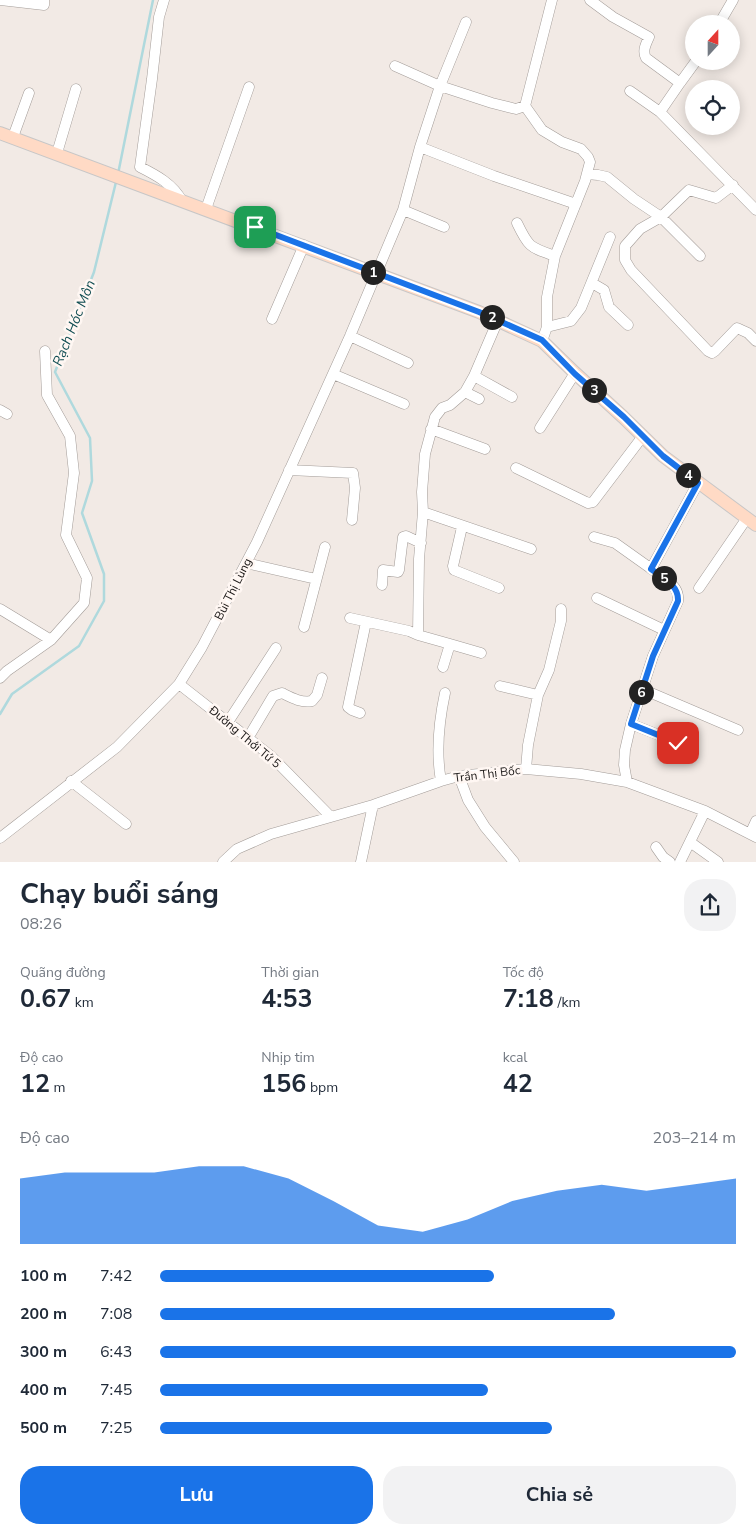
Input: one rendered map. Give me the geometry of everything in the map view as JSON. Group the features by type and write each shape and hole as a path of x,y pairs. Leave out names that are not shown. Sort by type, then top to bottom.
{"main road":[{"path":"0,133 304,245 498,320 542,340 575,374 663,456 751,521"}],"street":[{"path":"0,0 44,5 44,0"},
{"path":"164,0 159,17 140,167 157,176 177,192 182,200"},
{"path":"542,340 547,327 547,297 555,256 576,204 590,162 581,149 562,142 542,130 525,106 552,0"},
{"path":"590,0 613,17 649,37 644,50 646,58 680,83"},
{"path":"724,15 732,0"},
{"name":"Bùi Thị Lùng","path":"0,838 117,746 179,684 206,639 246,563 350,336 403,210 420,147 440,86 466,22"},
{"path":"395,66 440,86 516,109 525,106"},
{"path":"660,112 689,70"},
{"path":"206,209 249,87"},
{"path":"57,153 76,89"},
{"path":"630,91 660,112 756,210"},
{"path":"13,137 29,94"},
{"path":"420,147 494,176 576,204"},
{"path":"587,174 598,174 607,177 660,217 700,256"},
{"path":"733,185 716,198 689,190 660,217 640,230 625,246 625,260 631,270 698,342 712,353 737,328 755,339"},
{"path":"403,210 444,227"},
{"path":"517,223 527,243 534,248 555,256"},
{"path":"547,327 571,321 581,308 610,237"},
{"path":"272,319 304,245"},
{"path":"592,283 604,290 609,307 628,325"},
{"path":"418,635 417,607 423,512 424,454 435,417 442,408 450,405 465,392 474,376 498,320"},
{"path":"350,336 408,363"},
{"path":"0,678 6,671 51,640 84,603 87,578 66,535 74,473 70,436 47,395 45,351"},
{"path":"333,374 404,404"},
{"path":"540,428 575,374"},
{"path":"474,376 512,397"},
{"path":"465,392 479,399"},
{"path":"431,429 485,449"},
{"path":"516,468 588,503 593,502 643,436"},
{"path":"289,470 353,473 355,488 352,520"},
{"path":"651,569 698,483"},
{"path":"423,512 531,549"},
{"path":"699,588 751,521"},
{"path":"462,526 453,566 454,570 500,588"},
{"path":"382,585 383,570 398,572 399,570 403,537 406,536 421,543"},
{"path":"594,537 616,544 674,586 678,594 678,601 664,630 631,724 625,750 624,765 627,782"},
{"path":"304,627 325,547"},
{"path":"246,563 316,579"},
{"path":"597,598 664,630"},
{"path":"0,609 51,640"},
{"path":"526,769 528,745 538,695 549,670 561,621 561,609"},
{"path":"350,618 409,631 481,652"},
{"path":"360,713 348,707 366,622"},
{"path":"443,667 450,644"},
{"path":"228,722 276,648"},
{"path":"248,738 273,696 282,693 297,700 312,701 317,695 322,678"},
{"name":"Đường Thới Tứ 5","path":"179,684 271,756 330,816"},
{"path":"500,686 538,695"},
{"path":"642,689 738,730"},
{"path":"441,781 439,734 444,693"},
{"path":"631,724 678,743"},
{"name":"Trần Thị Bốc","path":"223,862 237,849 262,838 330,816 373,805 441,781 459,776 526,769 581,774 627,782 705,812 753,836"},
{"path":"459,776 468,800 485,828 514,862"},
{"path":"71,781 126,824"},
{"path":"361,862 373,805"},
{"path":"680,862 705,812"},
{"path":"753,836 756,821"},
{"path":"690,842 718,862"},
{"path":"656,847 663,857 670,862"}],"waterway":[{"name":"Rạch Hóc Môn","path":"118,174 153,0"},
{"name":"Rạch Hóc Môn","path":"0,714 12,694 79,646 104,601 104,574 82,513 92,481 90,438 55,372 94,272 116,182"}],"route":[{"path":"255,227 479,312 542,340 575,374 624,417 663,456 698,483 651,569 674,586 678,594 678,601 653,656 631,724 678,743"}]}
